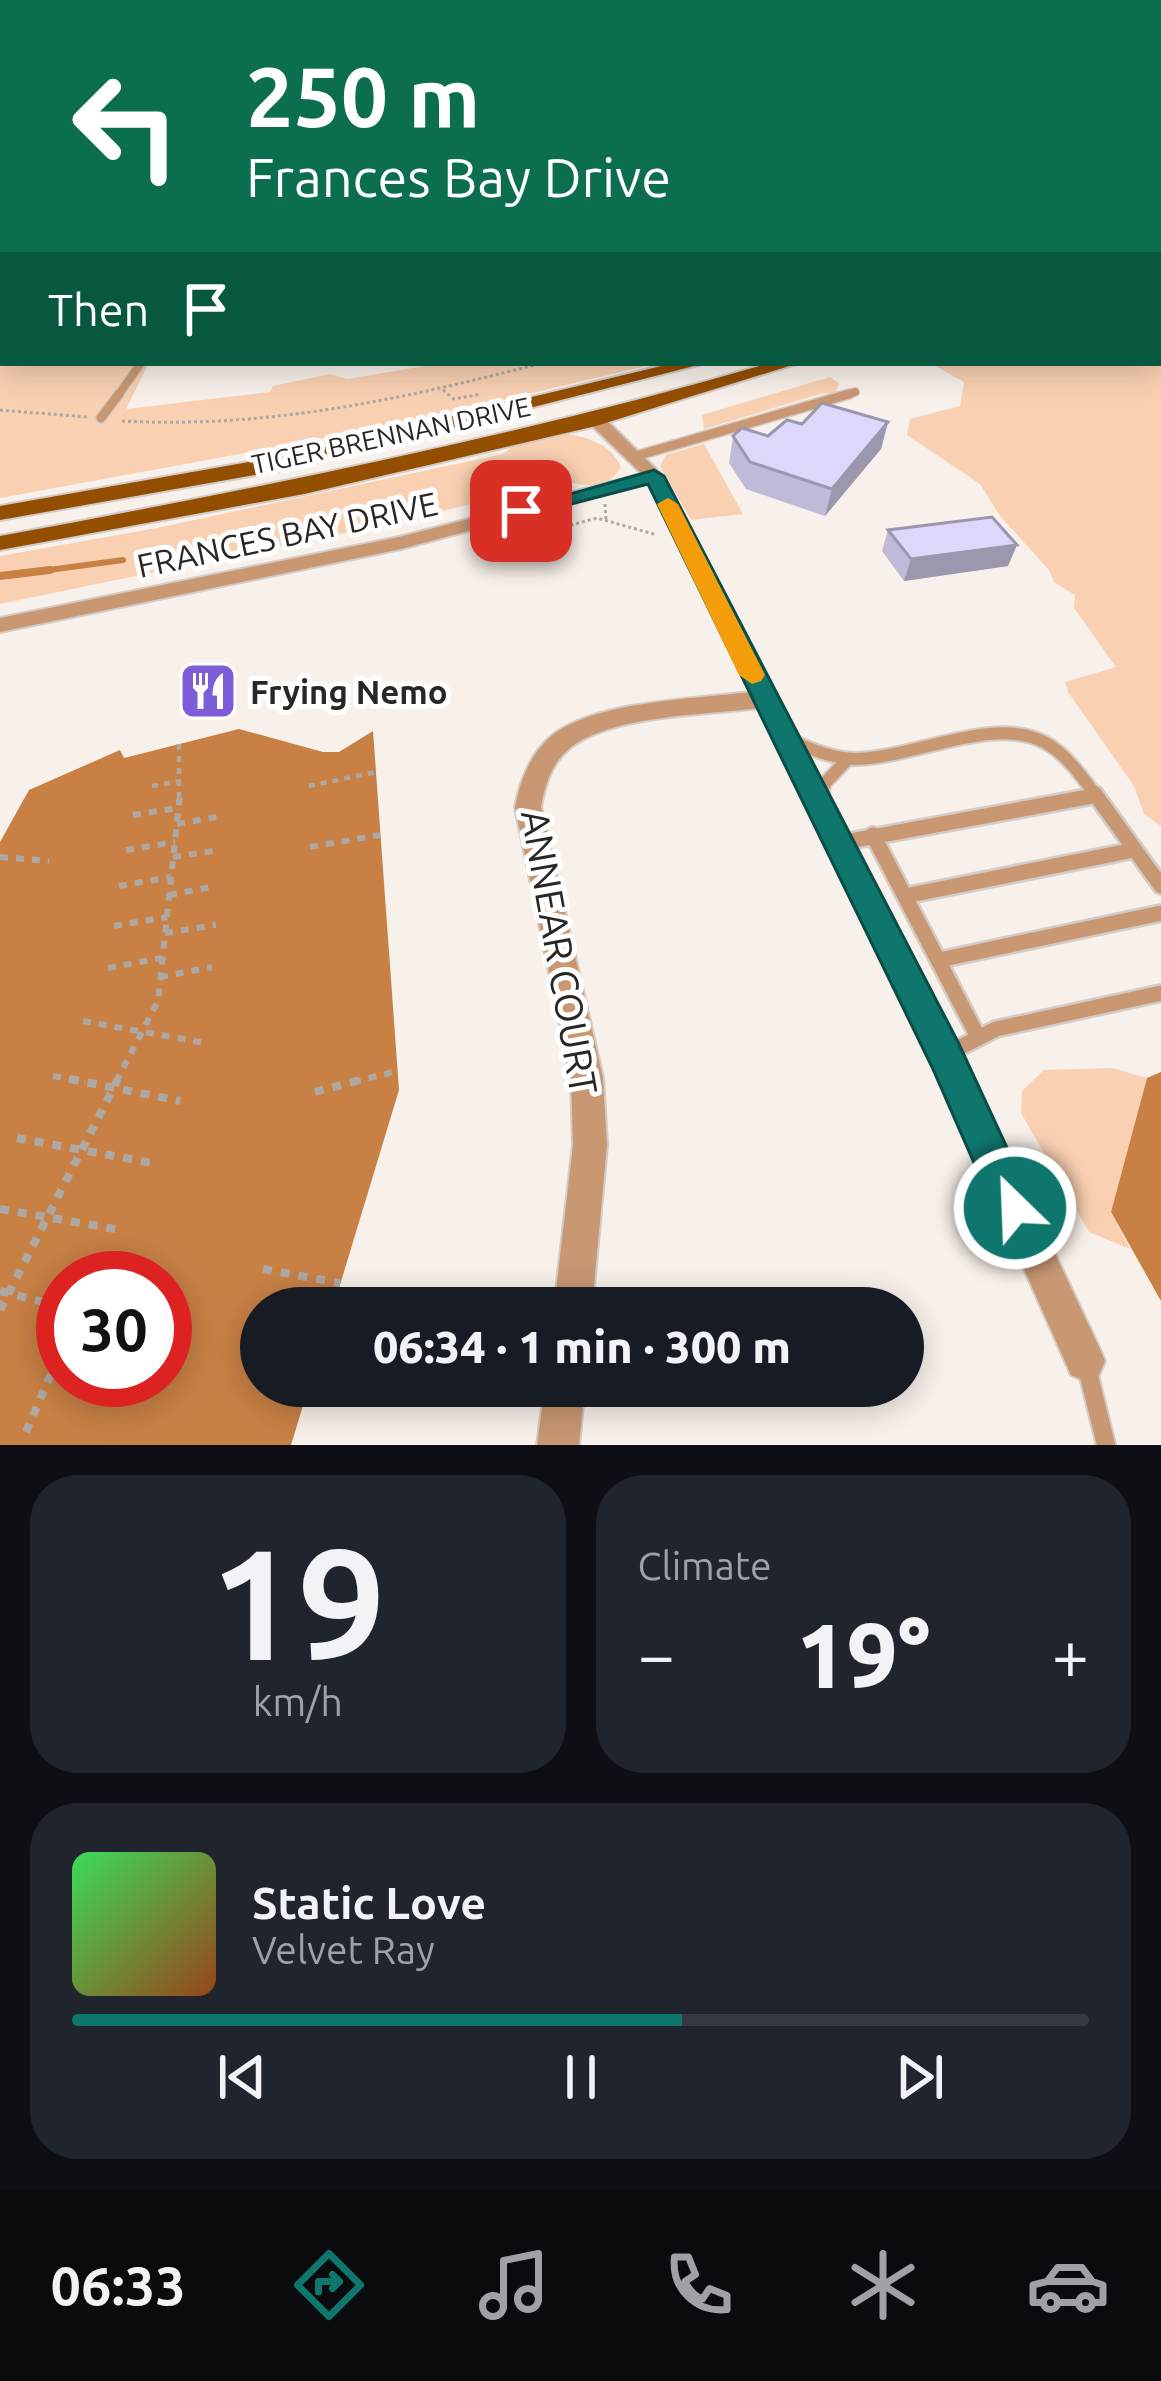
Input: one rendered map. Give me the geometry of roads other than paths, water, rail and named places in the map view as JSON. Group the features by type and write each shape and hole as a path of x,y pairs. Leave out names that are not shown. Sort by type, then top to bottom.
{"main road":[{"name":"TIGER BRENNAN DRIVE","path":"0,513 295,461 686,366"},
{"name":"TIGER BRENNAN DRIVE","path":"0,543 304,487 596,420 780,366"},
{"path":"568,397 596,420"}],"street":[{"path":"596,420 654,476 945,1054 1085,1361"},
{"name":"FRANCES BAY DRIVE","path":"0,626 401,543 654,476"},
{"name":"ANNEAR COURT","path":"575,1287 590,1145 587,1078 528,807 534,776 551,752 579,730 768,708"},
{"path":"558,1445 563,1407"}],"lane":[{"path":"101,418 139,366"},
{"path":"636,456 855,392"},
{"path":"768,708 802,748 846,761 1026,735 1063,756 1161,886"},
{"path":"820,811 825,783 846,761"},
{"path":"838,843 1093,796"},
{"path":"873,835 978,1036"},
{"path":"905,896 1134,850"},
{"path":"939,960 1161,913"},
{"path":"945,1054 978,1036 1161,993"},
{"path":"1085,1361 1106,1445"}],"waterway":[{"path":"43,571 123,560"},
{"path":"43,571 50,570"},
{"path":"0,576 43,571"},
{"path":"27,573 43,571"}],"place":[{"name":"Frying Nemo","path":"208,691"}]}
